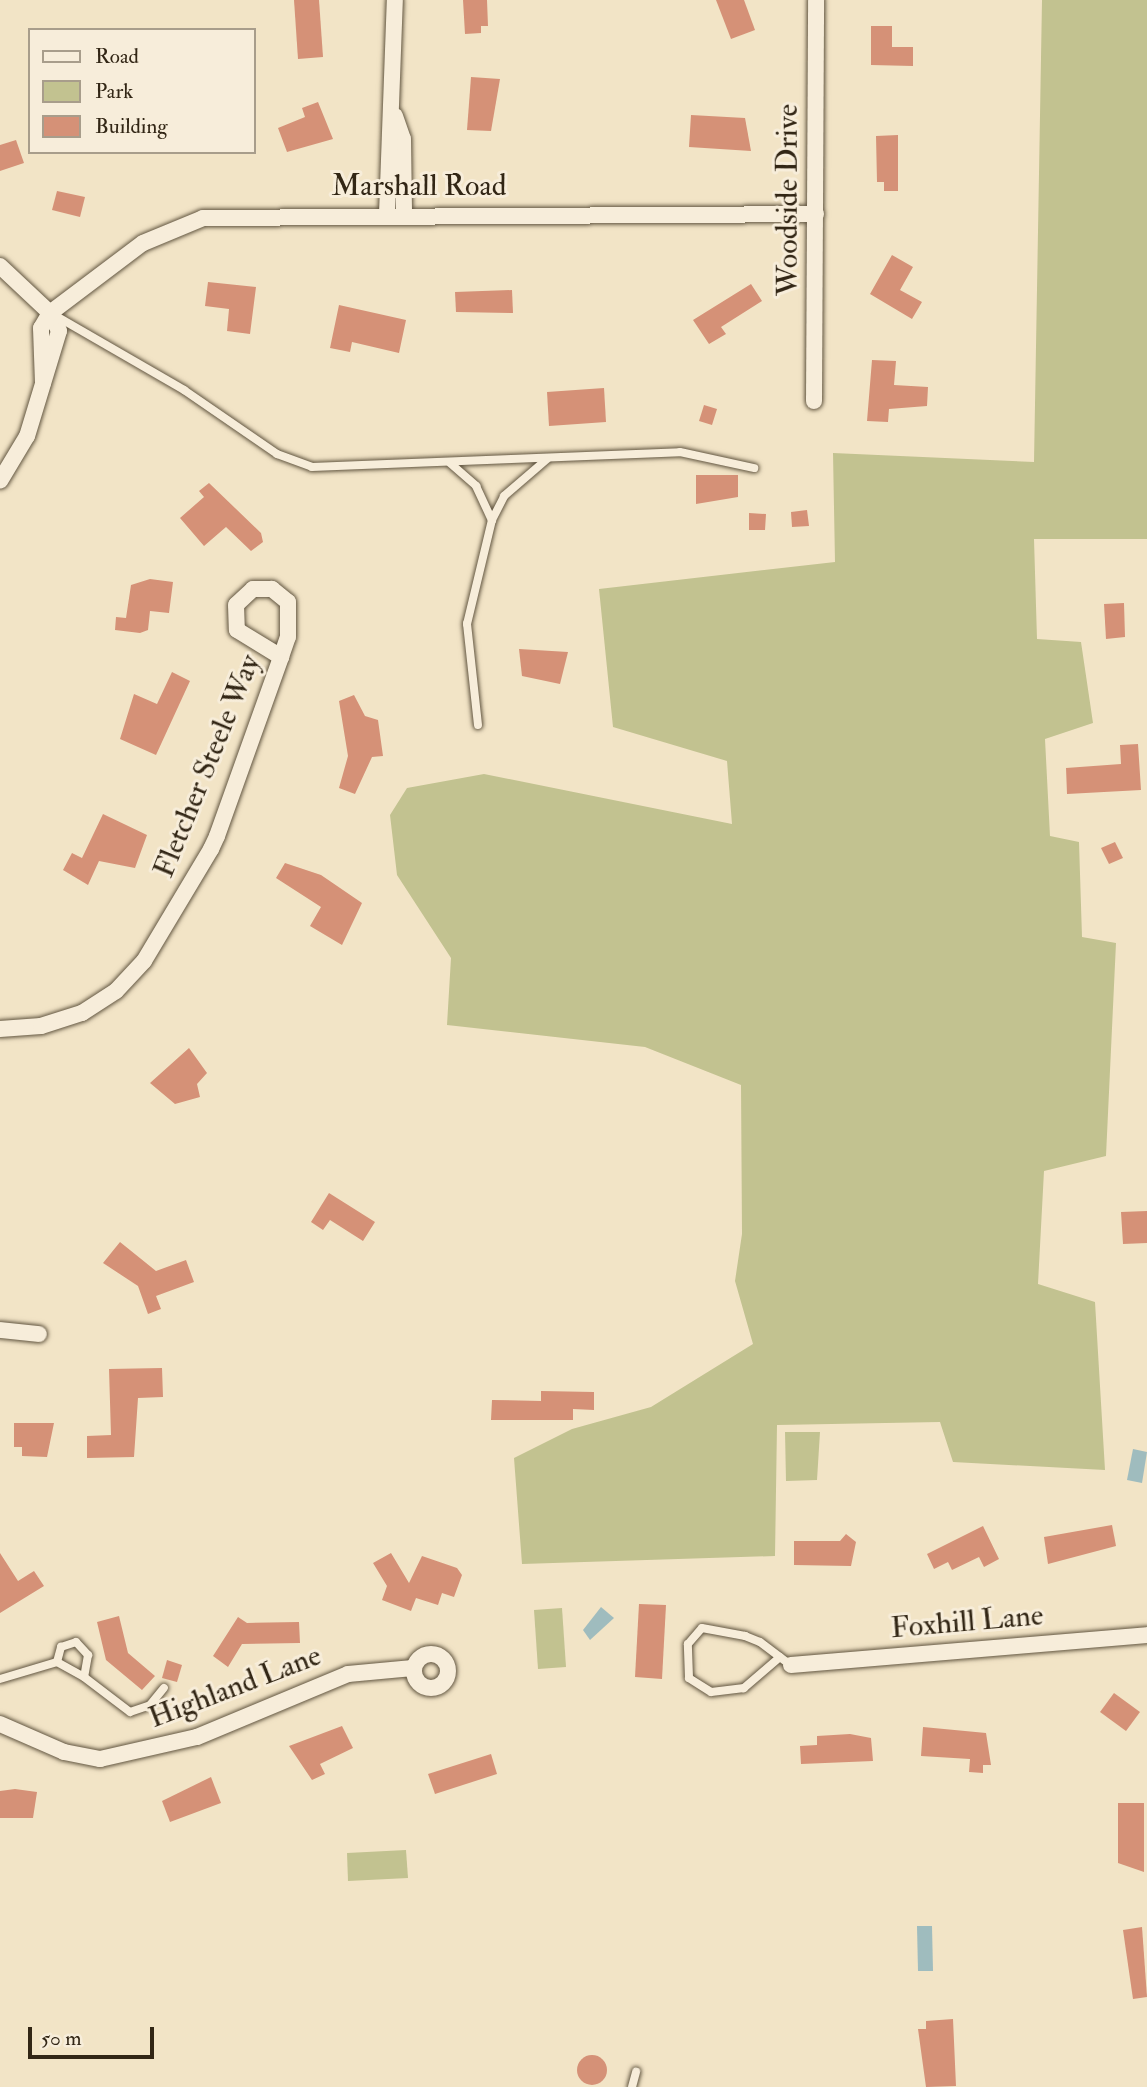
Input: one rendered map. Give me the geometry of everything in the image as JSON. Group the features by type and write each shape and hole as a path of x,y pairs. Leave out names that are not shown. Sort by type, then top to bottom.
{"street":[{"path":"396,0 395,116 403,139 396,214"},
{"name":"Woodside Drive","path":"814,401 816,0"},
{"name":"Marshall Road","path":"50,313 143,243 189,222 237,215 816,214"},
{"path":"0,266 50,313 41,328 43,383 27,436 0,481"},
{"name":"Fletcher Steele Way","path":"0,1028 41,1026 82,1013 116,991 144,961 211,849 281,657 291,625 289,605 272,589 249,591 235,610 243,638 281,657"},
{"path":"0,1330 38,1334"},
{"name":"Foxhill Lane","path":"786,1661 1147,1635"},
{"name":"Highland Lane","path":"0,1724 64,1752 100,1759 197,1737 348,1674 413,1668"}],"lane":[{"path":"50,313 184,390 288,460 347,469 680,452 754,468"},
{"path":"478,725 467,624 492,520 509,490 547,458"},
{"path":"450,463 476,486 492,520"},
{"path":"702,1628 745,1636 786,1661 744,1688 722,1693 690,1678 688,1644 702,1628"},
{"path":"57,1662 67,1642 85,1646 83,1677"},
{"path":"0,1679 57,1662 83,1677 130,1712 150,1705 164,1688"},
{"path":"632,2087 636,2073"}],"green space":[{"path":"1042,0 1147,0 1147,539 1034,539 1037,639 1081,642 1093,723 1045,739 1050,836 1079,842 1082,937 1116,943 1106,1156 1044,1171 1038,1284 1095,1302 1105,1470 953,1462 940,1422 777,1425 775,1556 522,1564 514,1458 572,1429 651,1407 753,1344 735,1281 742,1234 741,1085 645,1047 447,1025 451,958 397,875 390,815 407,788 484,774 732,824 727,761 613,727 599,589 835,562 833,453 1034,462"},
{"path":"785,1432 820,1432 817,1480 786,1481"},
{"path":"562,1608 566,1667 538,1669 534,1610"},
{"path":"406,1850 408,1878 348,1881 347,1853"}],"water":[{"path":"1133,1449 1147,1452 1142,1483 1127,1480"},
{"path":"601,1607 614,1618 590,1640 583,1630"},
{"path":"917,1926 932,1926 933,1971 918,1971"}],"building":[{"path":"294,0 319,0 323,57 298,59"},
{"path":"463,0 487,0 488,26 481,26 481,33 465,34"},
{"path":"716,0 744,0 755,30 731,39"},
{"path":"871,26 892,26 892,47 913,47 913,66 871,65"},
{"path":"471,77 500,79 491,131 467,130"},
{"path":"318,102 333,139 287,152 278,128 305,117 302,108"},
{"path":"691,115 745,118 751,151 689,147"},
{"path":"898,135 898,191 884,191 884,182 877,182 876,136"},
{"path":"16,140 24,163 0,171 0,145"},
{"path":"57,191 85,197 80,217 52,210"},
{"path":"892,255 913,267 900,290 922,302 912,319 870,294"},
{"path":"208,282 256,287 250,334 227,331 229,309 205,306"},
{"path":"751,284 762,301 721,327 726,334 709,344 693,320"},
{"path":"512,290 513,313 456,312 455,292"},
{"path":"339,305 406,320 399,353 352,342 350,352 330,348"},
{"path":"872,360 896,361 894,385 928,387 927,406 889,409 888,422 867,421"},
{"path":"604,388 606,422 549,426 547,392"},
{"path":"704,405 717,409 712,425 699,421"},
{"path":"696,475 738,475 738,497 696,504"},
{"path":"209,483 261,533 263,542 251,551 226,527 204,546 180,518 204,497 199,491"},
{"path":"807,510 809,526 792,527 791,512"},
{"path":"749,513 766,514 765,530 749,530"},
{"path":"150,579 173,582 169,613 150,611 148,630 140,633 115,630 116,617 126,618 131,585"},
{"path":"1124,603 1125,637 1106,639 1104,604"},
{"path":"519,649 568,652 560,684 522,676"},
{"path":"172,672 190,681 156,755 120,739 134,694 157,704"},
{"path":"354,695 365,716 378,720 383,756 372,757 355,794 339,788 348,756 339,701"},
{"path":"1138,744 1141,790 1067,794 1066,768 1121,764 1120,745"},
{"path":"103,814 147,835 135,868 99,861 88,885 63,870 72,853 82,858"},
{"path":"1115,842 1123,858 1109,864 1101,848"},
{"path":"285,863 321,875 362,903 342,945 310,926 321,907 276,878"},
{"path":"189,1048 207,1073 197,1084 200,1097 175,1104 150,1083"},
{"path":"329,1193 375,1222 363,1241 330,1220 323,1230 311,1222"},
{"path":"1147,1211 1147,1243 1123,1244 1121,1212"},
{"path":"120,1242 156,1271 186,1260 194,1282 156,1296 161,1309 148,1314 138,1286 103,1263"},
{"path":"162,1368 163,1397 138,1398 134,1457 87,1458 87,1436 111,1435 109,1369"},
{"path":"541,1391 594,1392 594,1410 573,1409 573,1420 491,1420 492,1400 541,1401"},
{"path":"14,1423 54,1423 47,1457 22,1456 22,1447 14,1447"},
{"path":"1112,1525 1116,1546 1048,1564 1044,1537"},
{"path":"983,1526 999,1559 984,1567 979,1557 952,1570 948,1562 934,1569 927,1554"},
{"path":"846,1534 856,1542 851,1566 794,1565 794,1541 840,1541"},
{"path":"0,1553 18,1581 34,1571 44,1586 0,1613"},
{"path":"391,1553 409,1583 422,1556 457,1568 462,1575 454,1597 442,1593 438,1605 416,1598 411,1611 382,1600 387,1586 373,1563"},
{"path":"639,1604 666,1605 662,1679 635,1677"},
{"path":"119,1616 128,1653 155,1676 142,1690 106,1660 97,1622"},
{"path":"238,1617 247,1623 299,1622 300,1643 242,1644 228,1667 213,1656"},
{"path":"167,1660 182,1665 177,1682 162,1678"},
{"path":"1114,1693 1140,1712 1126,1731 1100,1712"},
{"path":"342,1726 353,1748 320,1764 325,1774 312,1780 289,1746"},
{"path":"923,1727 986,1733 991,1765 983,1765 983,1773 969,1772 970,1759 921,1756"},
{"path":"850,1734 871,1738 873,1761 801,1764 800,1746 817,1745 817,1736"},
{"path":"491,1754 497,1774 435,1794 428,1774"},
{"path":"211,1777 221,1803 170,1822 162,1801"},
{"path":"15,1789 37,1792 33,1818 0,1818 0,1791"},
{"path":"1118,1803 1144,1803 1144,1872 1118,1863"},
{"path":"1142,1927 1147,1997 1133,1999 1123,1930"},
{"path":"953,2019 956,2086 926,2087 918,2029 926,2029 926,2021"},
{"path":"592,2055 603,2059 607,2070 603,2081 592,2085 581,2081 577,2070 581,2059"}]}
